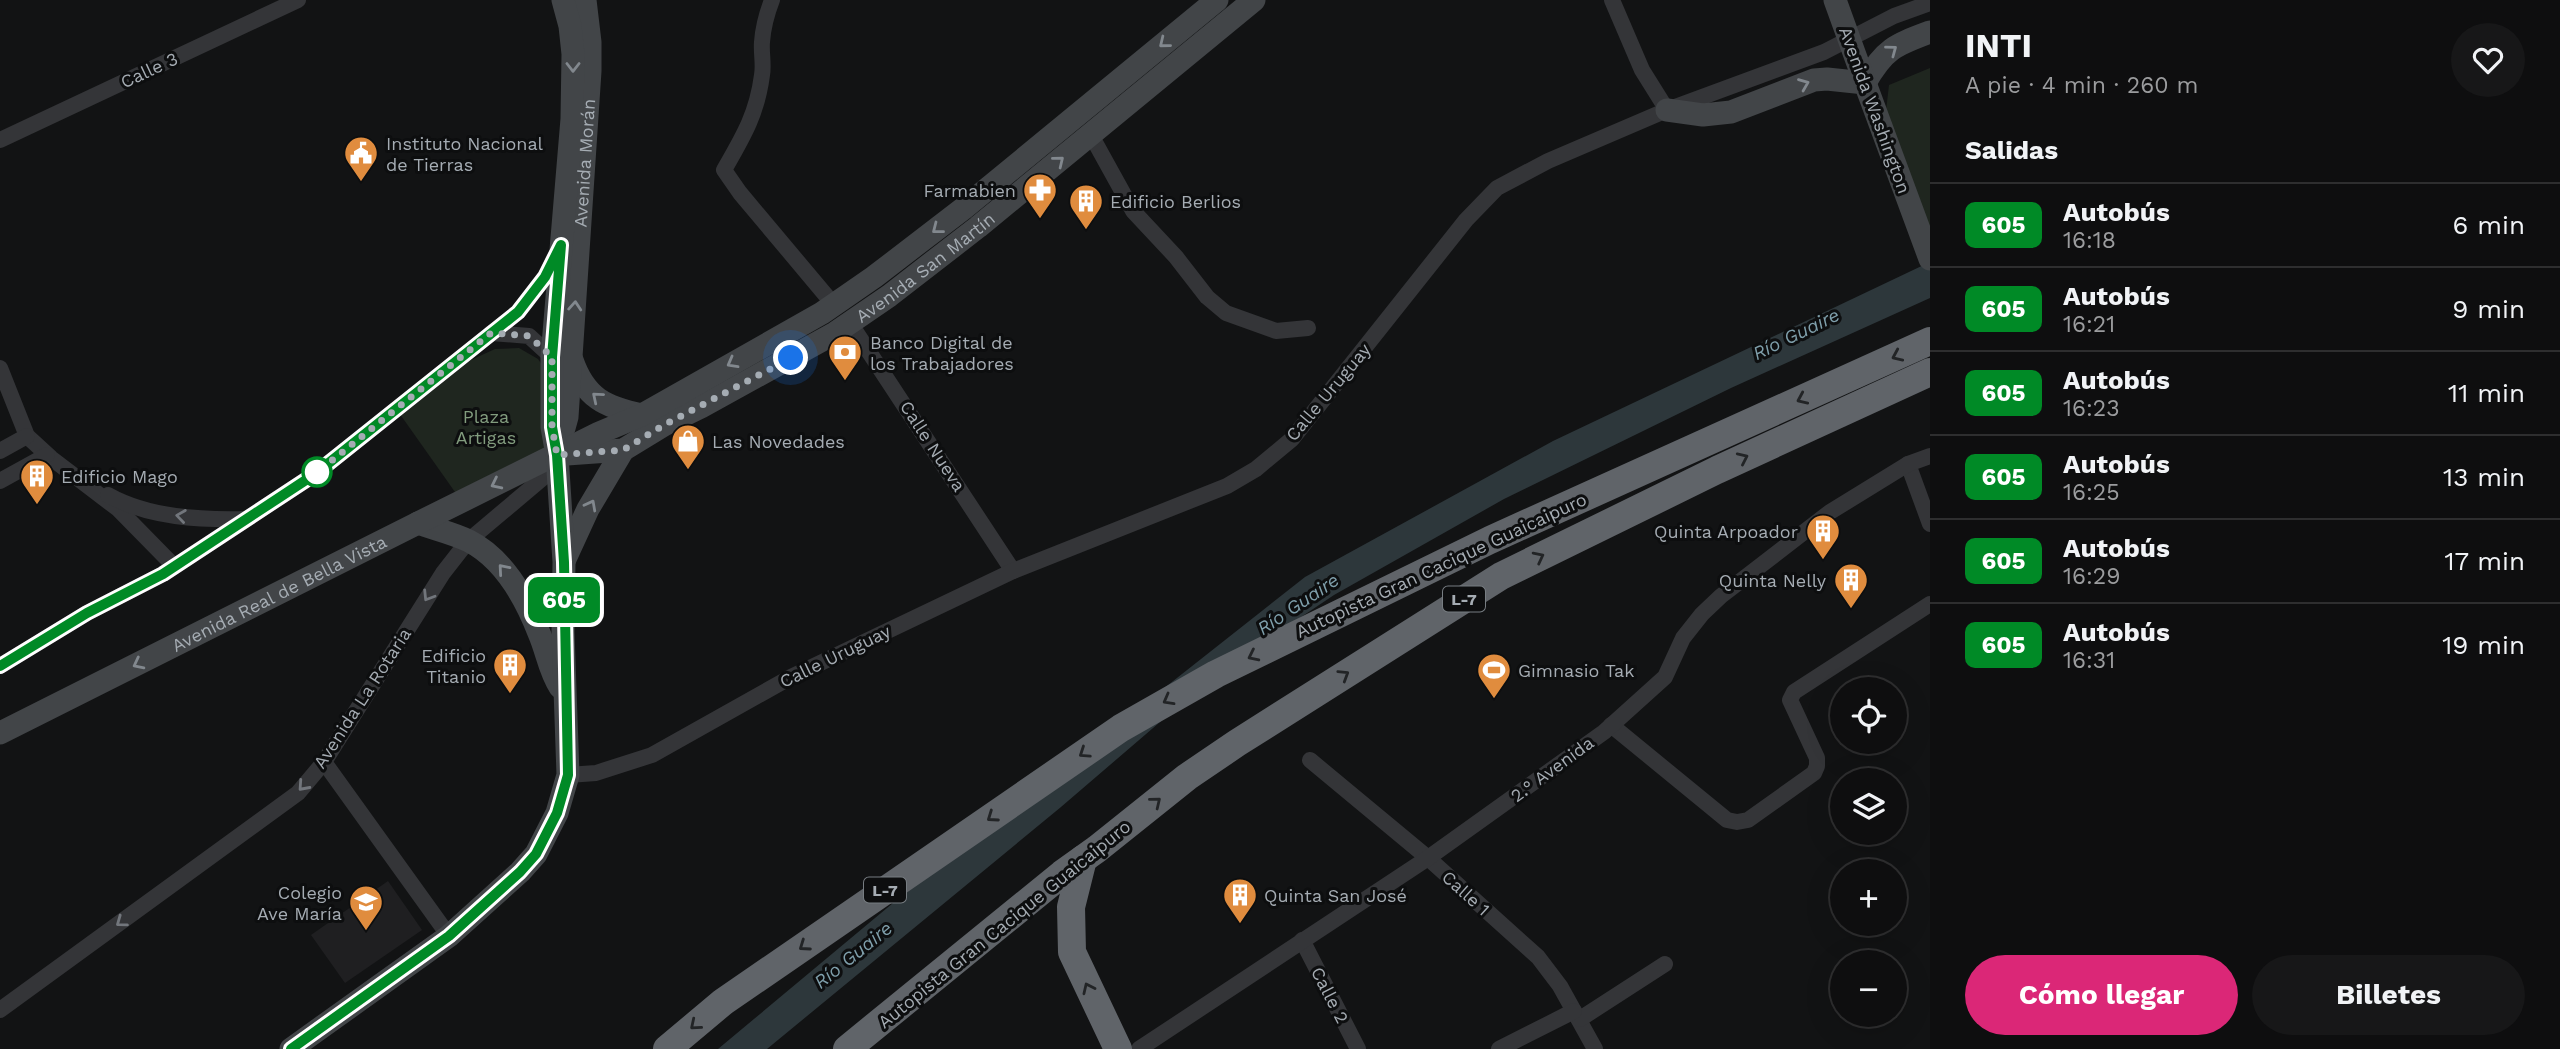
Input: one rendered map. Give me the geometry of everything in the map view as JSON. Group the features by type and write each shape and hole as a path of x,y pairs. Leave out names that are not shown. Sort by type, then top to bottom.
{"highway":[{"name":"Autopista Gran Cacique Guaicaipuro","path":"667,1049 723,1002 1121,728 1216,674 1490,540 1930,341"},
{"name":"Autopista Gran Cacique Guaicaipuro","path":"848,1049 1187,778 1237,743 1501,576 1717,470 1930,372"},
{"path":"1083,859 1070,907 1072,952 1118,1049"}],"main road":[{"name":"Avenida Morán","path":"291,1049 449,936 520,872 536,854 557,813 568,775 564,562 557,455 567,417 561,358 561,245 573,85 572,45 563,0"},
{"name":"Avenida Morán","path":"561,358 590,71 585,0"},
{"name":"Avenida San Martín","path":"557,455 642,415 834,305 893,263 1016,166 1217,0"},
{"name":"Avenida San Martín","path":"557,455 623,450 850,323 926,267 1254,0"},
{"name":"Avenida Washington","path":"1835,0 1930,259"},
{"path":"1667,110 1703,116 1745,108 1814,80 1865,83 1873,69 1895,46 1930,32"},
{"path":"561,358 598,399 612,409 642,415"},
{"path":"564,562 587,509 623,450"},
{"name":"Avenida Real de Bella Vista","path":"0,733 557,455"},
{"path":"418,523 468,541 501,566 521,593 543,642 552,674 565,695"}],"street":[{"name":"Calle 3","path":"0,140 298,0"},
{"path":"772,0 762,43 763,72 750,126 724,170 740,193 834,305"},
{"path":"1612,0 1642,70 1667,110"},
{"name":"Calle Uruguay","path":"568,775 596,773 660,751 791,677 1013,571 1227,486 1256,469 1299,430 1486,198 1497,188 1548,161 1667,110 1824,52 1894,16 1930,3"},
{"path":"1091,135 1133,211 1176,257 1207,298 1226,313 1276,331 1308,328"},
{"path":"0,666 87,613 174,566 315,474 518,312 545,277 561,245"},
{"name":"Calle Nueva","path":"850,323 1013,571"},
{"path":"491,333 529,336 561,358"},
{"path":"0,369 27,436 49,457 118,509 174,566"},
{"path":"0,451 27,436"},
{"name":"Avenida La Rotaria","path":"0,1010 298,793 324,762 443,573 468,541 544,477 557,455"},
{"name":"2.° Avenida","path":"1139,1049 1428,858 1611,725 1665,677 1683,638 1721,596 1829,512 1908,464 1930,456"},
{"path":"49,457 116,499 142,508 181,517 249,519"},
{"path":"0,481 49,457"},
{"path":"1908,464 1930,524"},
{"path":"1611,725 1727,820 1748,820 1814,773 1817,766 1816,758 1790,700 1794,692 1930,604"},
{"name":"Calle 1","path":"1310,760 1428,858 1538,957 1560,985 1595,1049"},
{"path":"324,762 449,936"},
{"name":"Calle 2","path":"1302,940 1357,1049"},
{"path":"1499,1049 1577,1015 1665,964"}],"shaded area":[{"name":"Colegio Ave María","path":"388,881 422,930 345,983 311,935"}],"green space":[{"path":"1930,68 1930,235 1886,111 1889,85"},
{"name":"Plaza Artigas","path":"519,348 538,359 547,372 549,466 467,509 397,410 471,360 495,349"}],"water":[{"name":"Río Guaire","path":"1930,262 1930,298 1731,388 1504,499 1334,595 1216,674 1061,807 767,1049 718,1049 917,883 1305,577 1553,441"}],"bus line":[{"name":"605","path":"0,666 87,613 163,574 315,474 518,312 545,277 561,245 552,357 552,427 557,455 564,562 568,775 563,798 536,854 520,872 449,936 291,1049"}],"place":[{"name":"Instituto Nacional de Tierras","path":"361,183"},
{"name":"Farmabien","path":"1040,220"},
{"name":"Edificio Berlios","path":"1086,231"},
{"name":"Banco Digital de los Trabajadores","path":"845,382"},
{"name":"Las Novedades","path":"688,471"},
{"name":"Edificio Mago","path":"37,506"},
{"name":"Quinta Arpoador","path":"1823,561"},
{"name":"Quinta Nelly","path":"1851,610"},
{"name":"Edificio Titanio","path":"510,695"},
{"name":"Gimnasio Tak","path":"1494,700"},
{"name":"Quinta San José","path":"1240,925"},
{"name":"Colegio Ave María","path":"366,932"}],"route":[{"path":"317,472 315,474 491,333 529,336 552,357 552,427 557,455 623,450 664,425 791,358"}]}
